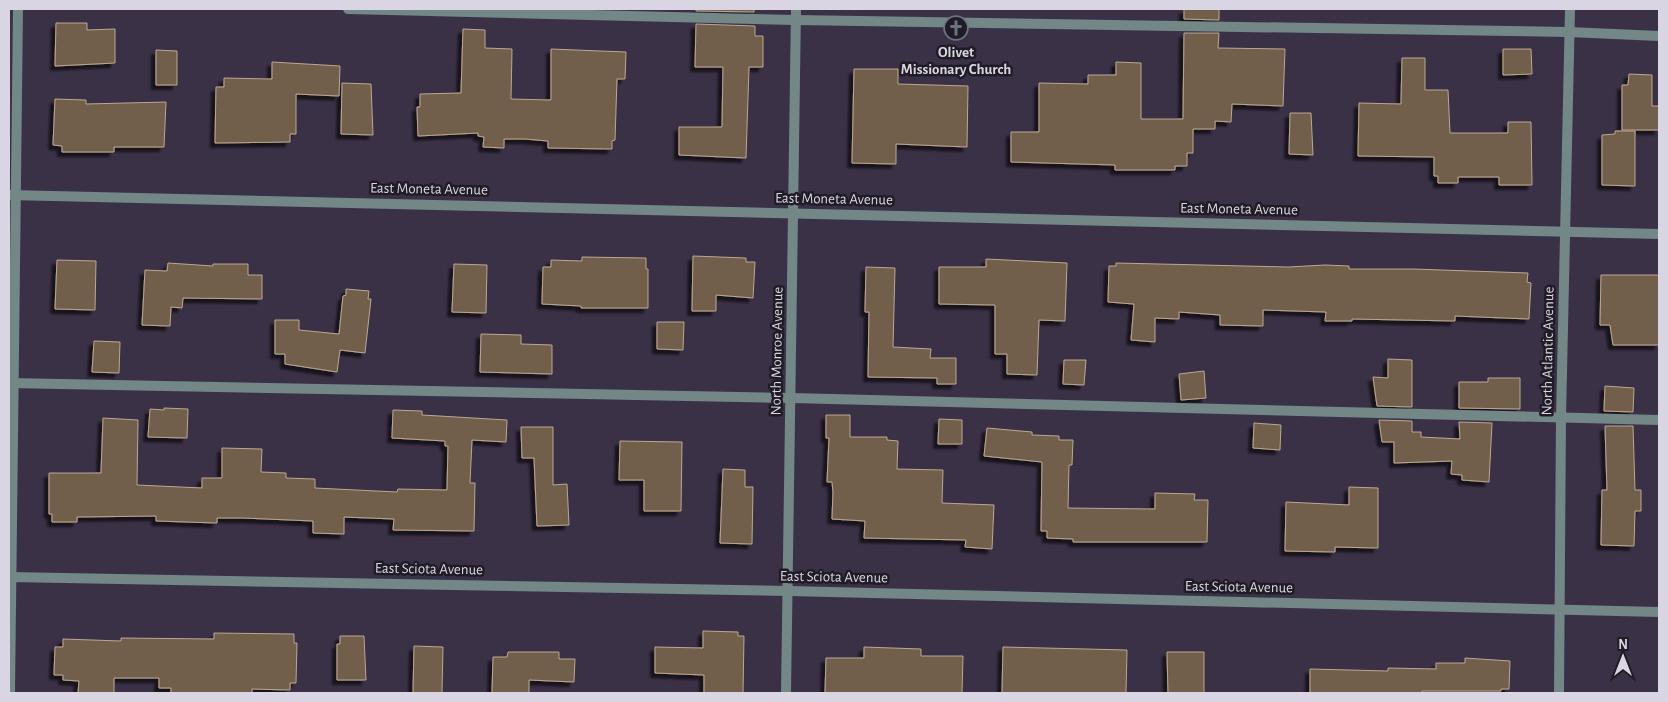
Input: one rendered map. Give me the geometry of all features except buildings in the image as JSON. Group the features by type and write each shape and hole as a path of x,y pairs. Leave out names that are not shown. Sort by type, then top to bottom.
{"street":[{"path":"10,693 12,195 18,9"},
{"path":"348,9 796,14 1570,32 1659,36"},
{"name":"North Atlantic Avenue","path":"1560,693 1561,418 1570,9"},
{"name":"North Monroe Avenue","path":"786,693 790,591 796,14"},
{"name":"East Moneta Avenue","path":"12,195 1659,234"},
{"path":"11,383 792,398 1659,420"},
{"name":"East Sciota Avenue","path":"10,577 790,591 1659,612"}],"place":[{"name":"Olivet Missionary Church","path":"956,28"}]}
